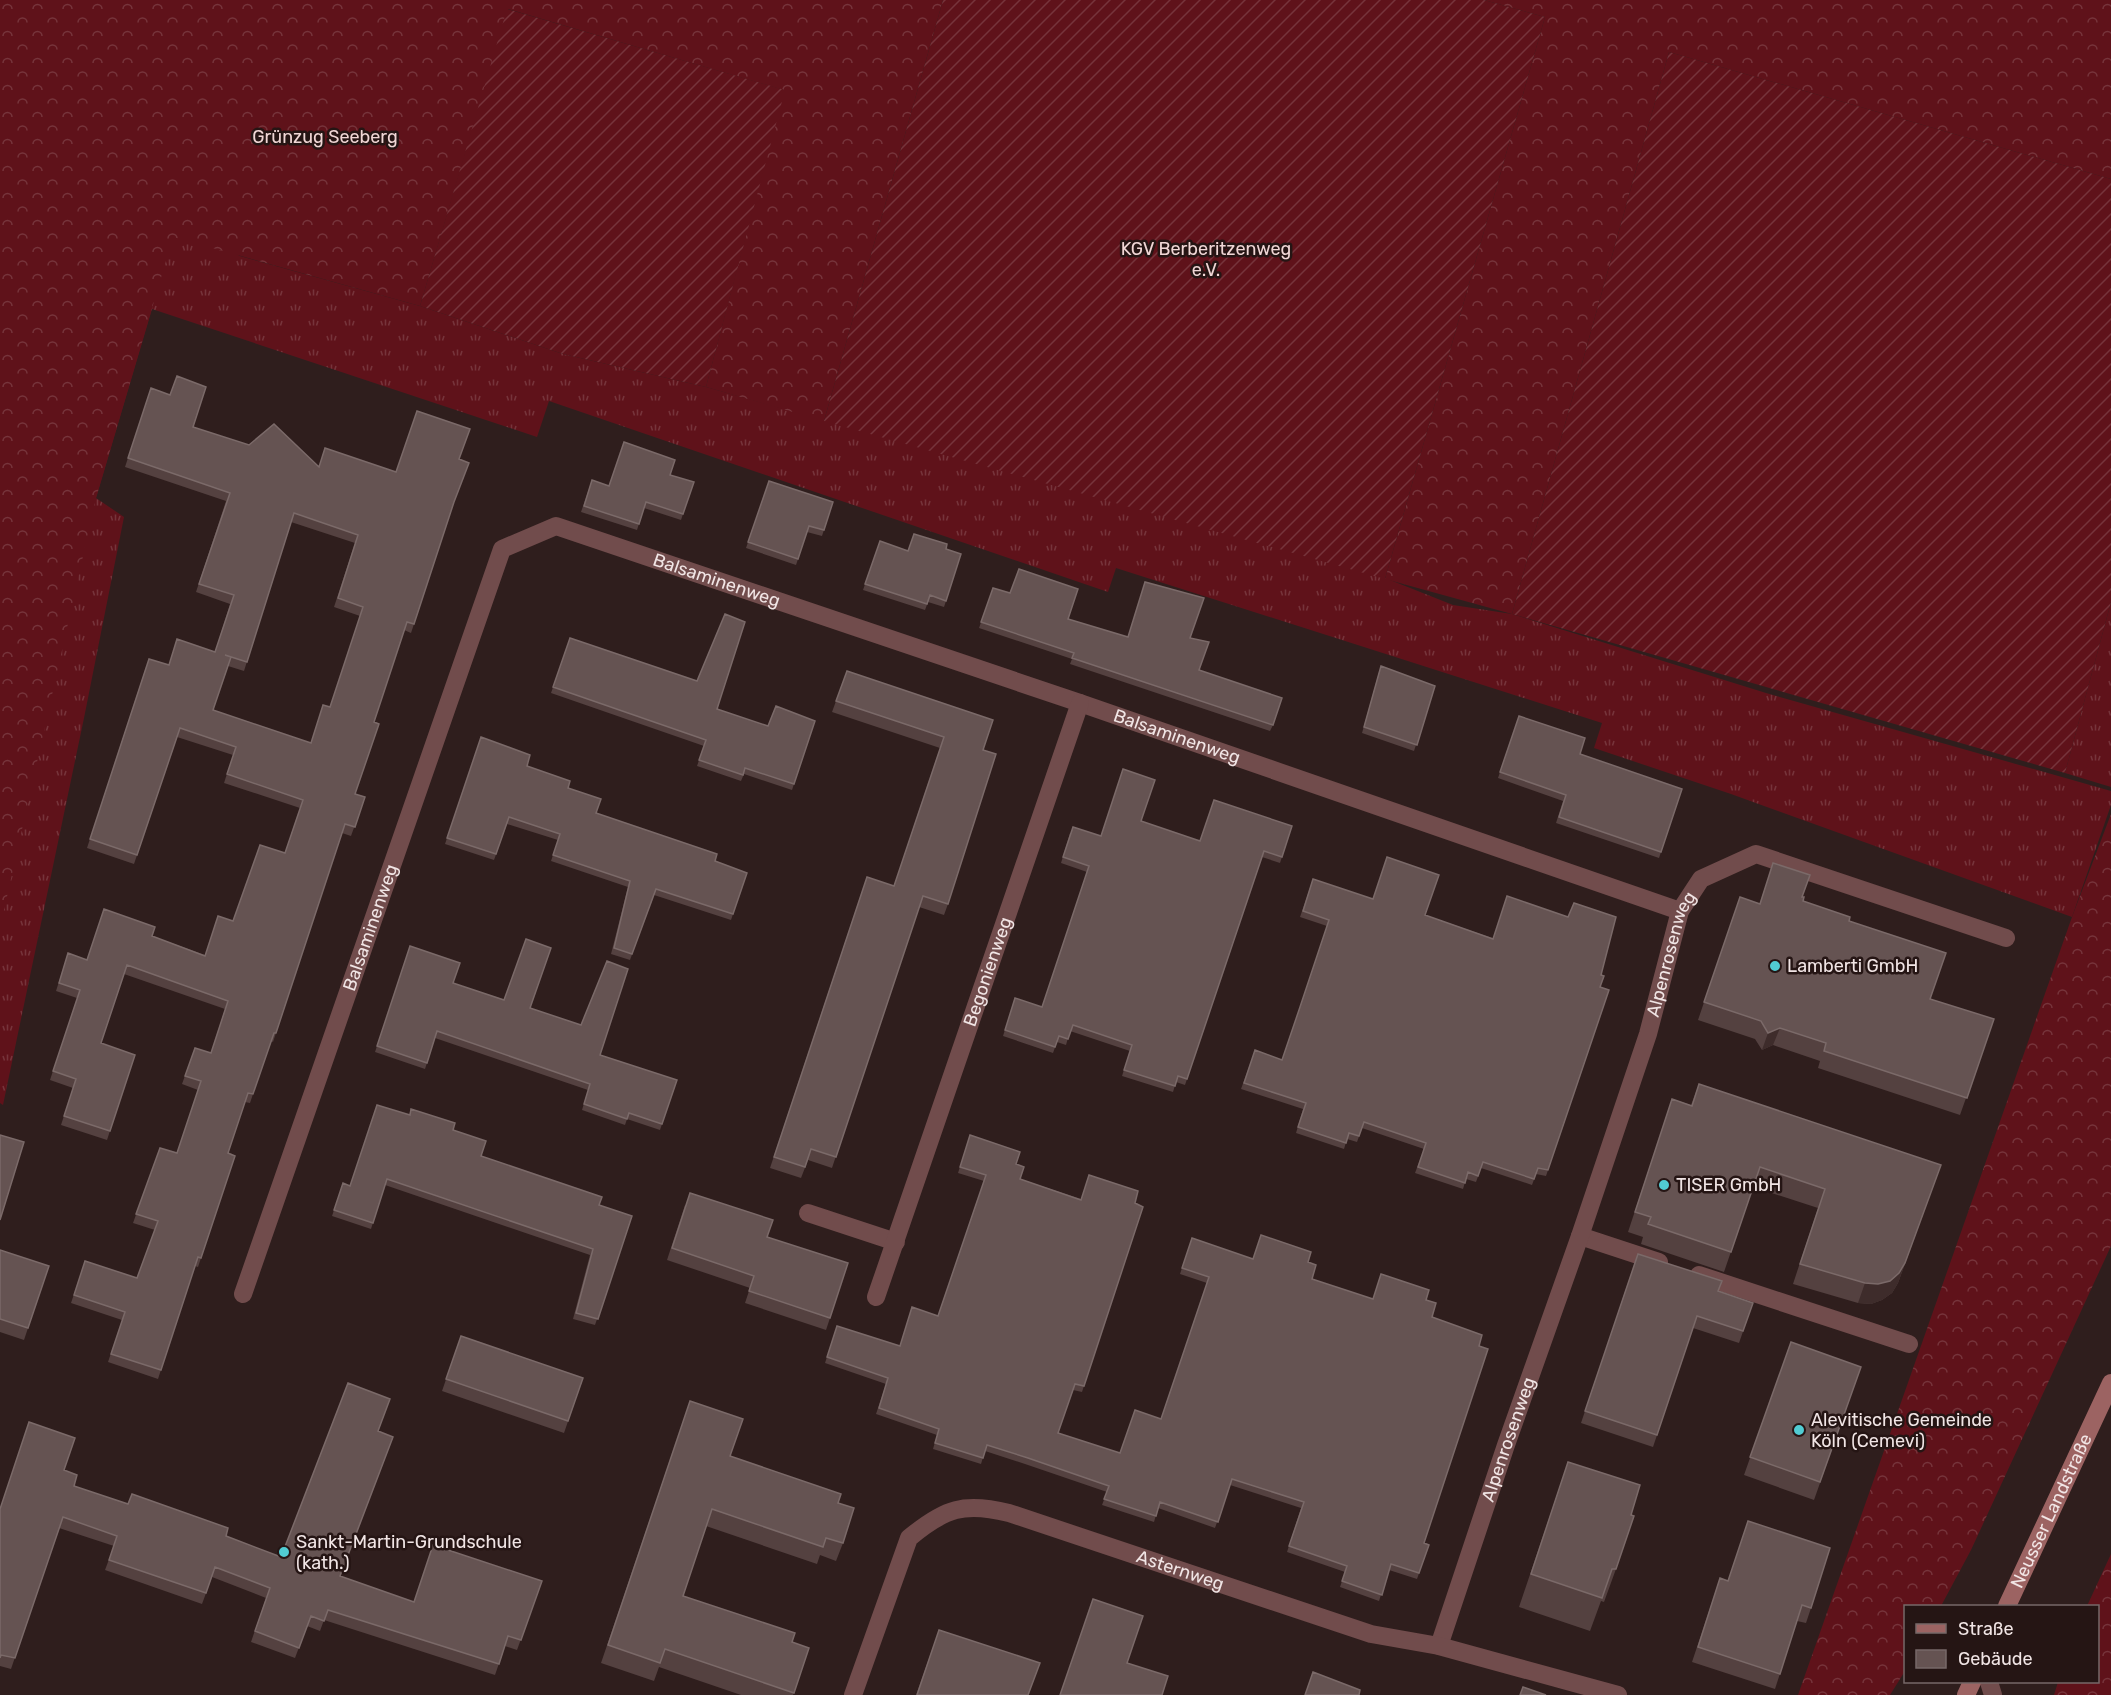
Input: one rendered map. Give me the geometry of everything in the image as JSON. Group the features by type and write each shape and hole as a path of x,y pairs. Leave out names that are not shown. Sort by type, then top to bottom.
{"main road":[{"name":"Neusser Landstraße","path":"2007,1605 2111,1383"}],"street":[{"name":"Balsaminenweg","path":"243,1294 502,549 556,526 1680,911"},
{"name":"Begonienweg","path":"876,1297 1080,704"},
{"name":"Alpenrosenweg","path":"1439,1646 1648,1034 1680,911 1701,879 1756,854 2006,938"},
{"path":"808,1213 896,1242"},
{"path":"1580,1236 1909,1344"},
{"name":"Asternweg","path":"853,1695 909,1538 930,1520 947,1512 963,1508 984,1507 1009,1513 1371,1634 1439,1646 1618,1695"}],"green space":[{"name":"Grünzug Seeberg","path":"0,0 943,0 824,421 706,387 784,90 508,9 420,306 173,237 96,498 0,928"},
{"name":"KGV Berberitzenweg e.V.","path":"943,0 1484,0 1545,17 1385,579 824,421"},
{"path":"1484,0 2111,0 2111,179 1669,52 1512,614 1385,579 1545,17"},
{"path":"507,9 785,90 706,387 563,354 420,306"},
{"path":"1669,52 2111,179 2111,602 2065,773 1512,614"},
{"path":"0,117 240,256 420,306 563,354 706,387 1385,578 1453,605 1512,614 1766,693 2111,791 2111,805 2072,917 1731,794 1594,748 1602,723 1116,568 1108,592 549,401 537,437 152,309 96,498 124,517 3,1105 0,1103"},
{"path":"2111,602 2111,787 2065,773"},
{"path":"2111,814 2111,1246 1971,1550 1942,1605 1904,1605 1904,1673 1890,1695 1798,1695 2072,917"},
{"path":"2111,1554 2111,1695 2054,1695 2058,1683 2099,1683 2099,1605 2087,1605"}],"building":[{"path":"177,376 206,387 193,427 249,445 274,424 319,467 325,448 396,472 417,411 470,429 459,459 469,463 414,624 407,622 374,722 379,724 355,794 365,797 355,827 345,824 276,1033 274,1033 253,1094 248,1093 228,1153 235,1156 201,1258 198,1257 161,1370 111,1354 125,1312 74,1295 85,1261 137,1278 158,1221 136,1214 160,1148 177,1153 201,1081 185,1076 195,1048 211,1053 228,1001 127,965 101,1043 135,1055 110,1131 64,1116 76,1079 53,1071 80,990 59,983 68,953 87,960 104,909 155,927 152,936 205,956 218,916 233,921 260,845 285,853 303,800 227,774 236,747 180,728 137,855 90,839 149,659 169,665 177,639 215,652 234,595 199,584 230,493 128,458 151,388 170,395","holes":["294,513 358,535 338,598 363,607 330,707 323,705 311,743 213,710 231,657 225,655 247,662"]},
{"path":"624,442 675,460 670,475 694,482 683,514 646,502 639,524 584,506 592,480 609,486"},
{"path":"769,481 833,502 824,530 809,526 798,559 748,542"},
{"path":"914,534 947,544 946,549 961,554 946,601 930,595 927,604 865,584 880,541 908,551"},
{"path":"1019,569 1078,589 1068,619 1128,637 1145,582 1204,598 1190,638 1209,642 1199,670 1282,698 1273,725 1072,658 1074,653 981,622 993,588 1010,593"},
{"path":"725,614 745,622 717,709 768,726 776,706 815,721 794,784 745,768 743,775 699,760 706,740 553,687 570,638 697,681"},
{"path":"1381,666 1435,686 1417,745 1364,727"},
{"path":"847,671 993,720 983,750 996,754 948,904 923,896 836,1157 811,1149 805,1167 774,1157 867,877 894,886 944,737 836,701"},
{"path":"1519,716 1585,738 1580,754 1682,789 1661,852 1559,817 1566,795 1500,772"},
{"path":"481,737 530,755 527,766 570,781 568,788 601,799 596,813 717,854 715,861 747,873 733,914 656,889 632,954 614,948 630,881 553,855 560,834 509,817 496,854 447,838"},
{"path":"1123,769 1155,780 1141,821 1200,841 1214,800 1292,826 1282,857 1264,851 1187,1079 1178,1076 1175,1086 1124,1070 1132,1045 1073,1025 1068,1039 1059,1036 1055,1047 1005,1030 1015,998 1042,1007 1089,866 1063,857 1073,827 1101,836"},
{"path":"1387,857 1439,875 1425,915 1493,939 1507,896 1568,917 1574,903 1616,917 1601,975 1604,976 1600,987 1609,990 1548,1170 1538,1168 1534,1179 1483,1162 1478,1176 1468,1172 1465,1183 1418,1167 1426,1143 1364,1122 1359,1136 1349,1133 1346,1143 1298,1127 1306,1103 1244,1083 1255,1050 1282,1060 1300,1007 1329,920 1303,911 1313,879 1373,899"},
{"path":"1773,863 1810,875 1802,897 1804,897 1803,901 1850,917 1849,921 1946,953 1930,999 1994,1019 1967,1098 1824,1051 1826,1043 1780,1028 1768,1033 1761,1021 1704,1002 1740,897 1760,904"},
{"path":"526,939 551,948 530,1008 581,1025 607,961 628,969 600,1055 677,1080 662,1124 629,1113 627,1119 584,1104 590,1084 437,1031 427,1063 377,1046 410,946 460,963 453,983 504,1000"},
{"path":"1699,1084 1941,1165 1905,1263 1899,1273 1890,1281 1878,1284 1865,1283 1800,1264 1825,1189 1760,1167 1731,1252 1648,1224 1651,1217 1635,1212 1672,1099 1692,1106"},
{"path":"377,1105 410,1115 411,1109 455,1123 453,1130 486,1141 481,1156 602,1197 599,1205 632,1216 598,1319 576,1313 593,1249 387,1179 373,1223 334,1210 343,1183 350,1186"},
{"path":"0,1135 24,1142 0,1220"},
{"path":"970,1135 1020,1152 1016,1164 1024,1167 1020,1179 1081,1200 1089,1175 1138,1191 1135,1203 1143,1207 1084,1386 1075,1384 1058,1433 1120,1453 1135,1410 1161,1419 1209,1277 1182,1268 1192,1238 1253,1259 1261,1235 1311,1252 1308,1262 1316,1265 1312,1279 1373,1299 1381,1274 1429,1290 1426,1300 1436,1303 1432,1317 1482,1335 1479,1346 1488,1349 1424,1543 1429,1545 1419,1573 1391,1564 1382,1595 1342,1581 1347,1566 1289,1546 1304,1502 1232,1479 1218,1522 1160,1502 1156,1516 1104,1499 1109,1486 1028,1458 987,1445 983,1458 935,1443 939,1429 879,1408 888,1378 827,1357 837,1326 900,1346 912,1307 938,1316 986,1175 960,1167"},
{"path":"690,1193 773,1220 767,1237 848,1263 830,1318 749,1291 754,1276 672,1248"},
{"path":"0,1250 49,1266 28,1328 0,1319"},
{"path":"1638,1254 1722,1281 1718,1291 1753,1303 1743,1331 1697,1316 1657,1435 1585,1411"},
{"path":"461,1336 583,1378 568,1421 446,1379"},
{"name":"Alevitische Gemeinde Köln (Cemevi)","path":"1791,1342 1861,1367 1820,1482 1750,1457"},
{"path":"348,1383 390,1399 378,1431 393,1437 340,1576 414,1602 433,1545 542,1581 521,1640 508,1636 499,1664 328,1610 324,1621 311,1616 299,1648 255,1631 270,1588 215,1567 206,1593 109,1560 117,1536 63,1517 15,1658 1,1655 0,1658 0,1509 29,1422 75,1438 64,1470 77,1475 74,1486 128,1504 132,1494 228,1528 226,1536 281,1557"},
{"path":"690,1401 743,1419 730,1456 841,1494 838,1503 854,1508 843,1543 826,1538 823,1547 712,1509 683,1596 795,1633 792,1642 809,1648 794,1693 665,1649 660,1663 608,1645"},
{"path":"1568,1462 1640,1485 1631,1515 1634,1516 1616,1569 1612,1569 1602,1598 1531,1574"},
{"path":"1748,1521 1830,1548 1811,1608 1802,1605 1780,1674 1698,1647 1720,1578 1728,1581"},
{"path":"1093,1599 1143,1616 1127,1663 1168,1676 1162,1695 1060,1695"},
{"path":"939,1630 1040,1663 1028,1695 917,1695"},
{"path":"1313,1672 1360,1690 1359,1695 1305,1695"},
{"path":"1523,1687 1546,1695 1520,1695"}],"place":[{"name":"Lamberti GmbH","path":"1775,966"},
{"name":"TISER GmbH","path":"1664,1185"},
{"name":"Alevitische Gemeinde Köln (Cemevi)","path":"1799,1430"},
{"name":"Sankt-Martin-Grundschule (kath.)","path":"284,1552"}]}
